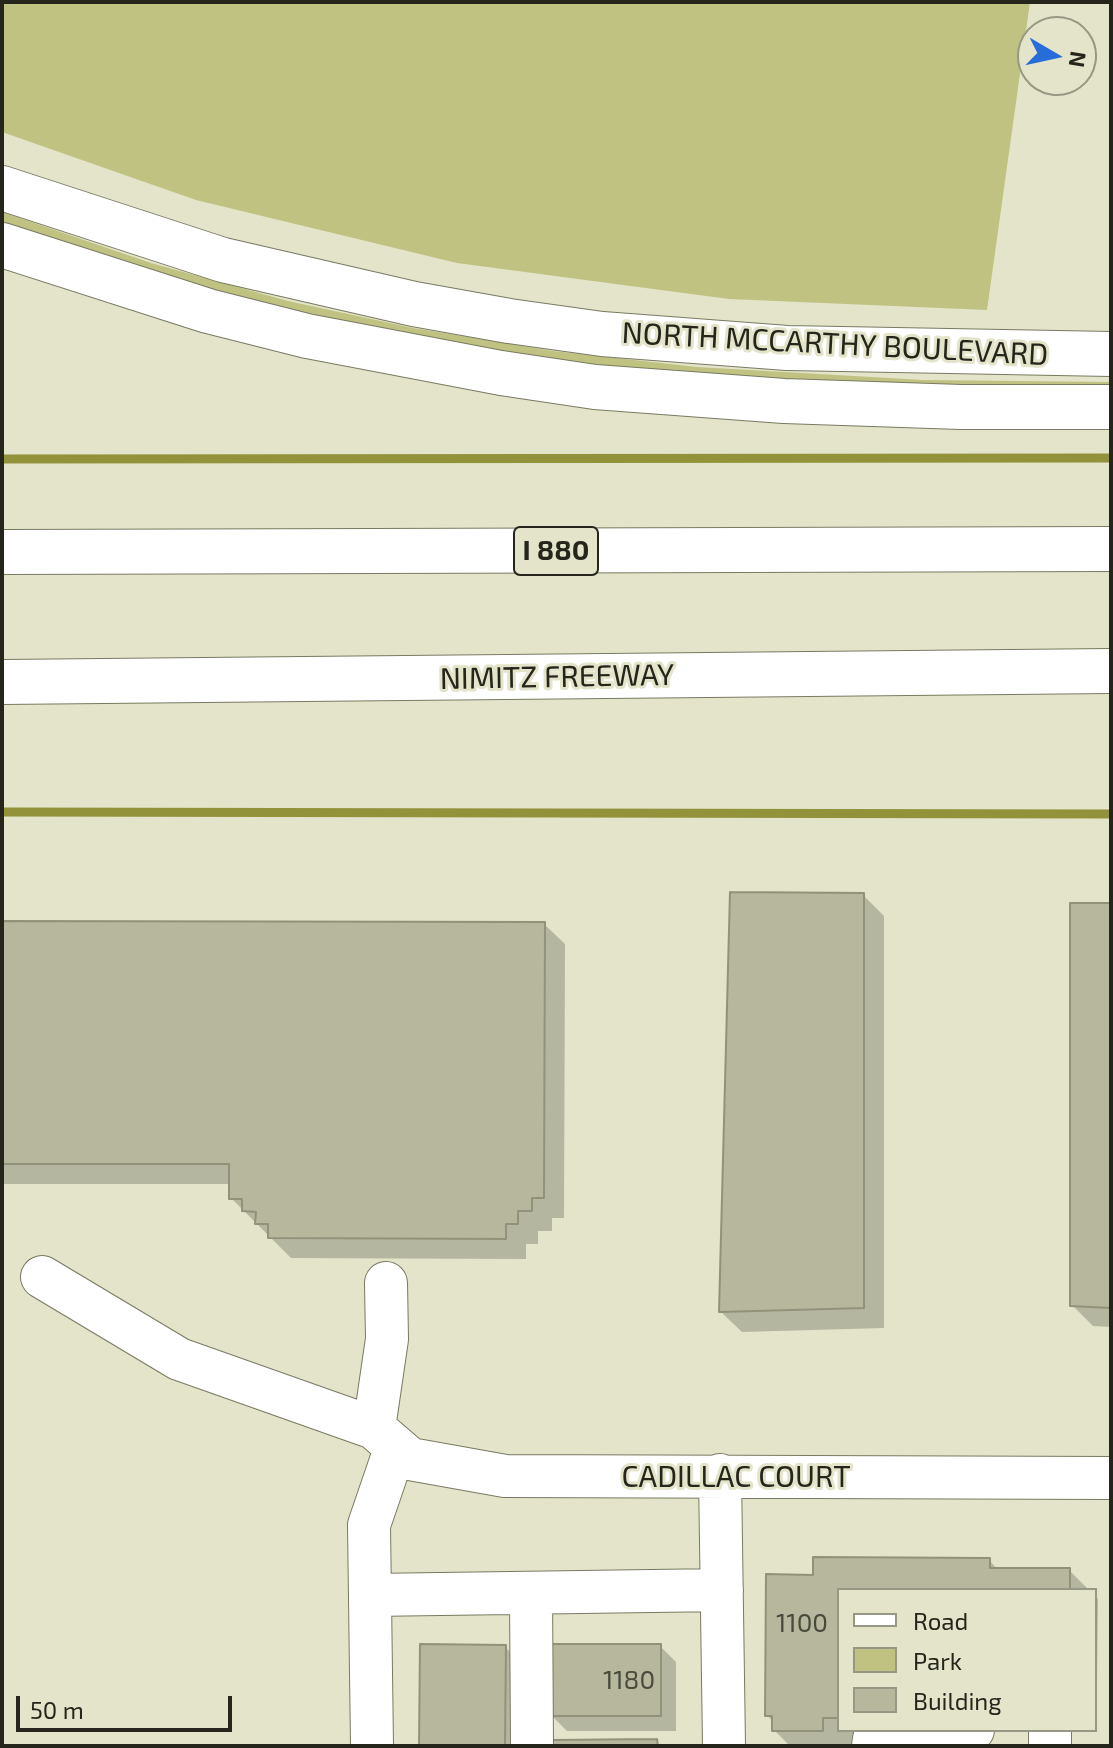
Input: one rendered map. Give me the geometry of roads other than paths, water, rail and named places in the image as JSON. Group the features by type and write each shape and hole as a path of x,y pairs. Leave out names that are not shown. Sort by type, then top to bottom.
{"main road":[{"name":"NORTH MCCARTHY BOULEVARD","path":"2,188 223,260 414,304 509,321 602,334 787,348 1111,354"},
{"name":"NORTH MCCARTHY BOULEVARD","path":"2,245 208,311 307,336 501,373 595,387 784,401 946,407 1111,407"},
{"name":"I 880","path":"2,552 1111,549"},
{"name":"NIMITZ FREEWAY","path":"2,682 1111,671"}],"street":[{"name":"CADILLAC COURT","path":"42,1277 179,1359 384,1438 410,1459 505,1476 1111,1478"},
{"path":"372,1746 369,1525 384,1438 386,1283"},
{"path":"720,1475 724,1746"},
{"path":"370,1595 722,1590"},
{"path":"531,1593 532,1746"},
{"path":"873,1746 874,1739 961,1742 971,1732"}],"waterway":[{"path":"2,459 1111,458"},
{"path":"2,812 1111,814"}]}
